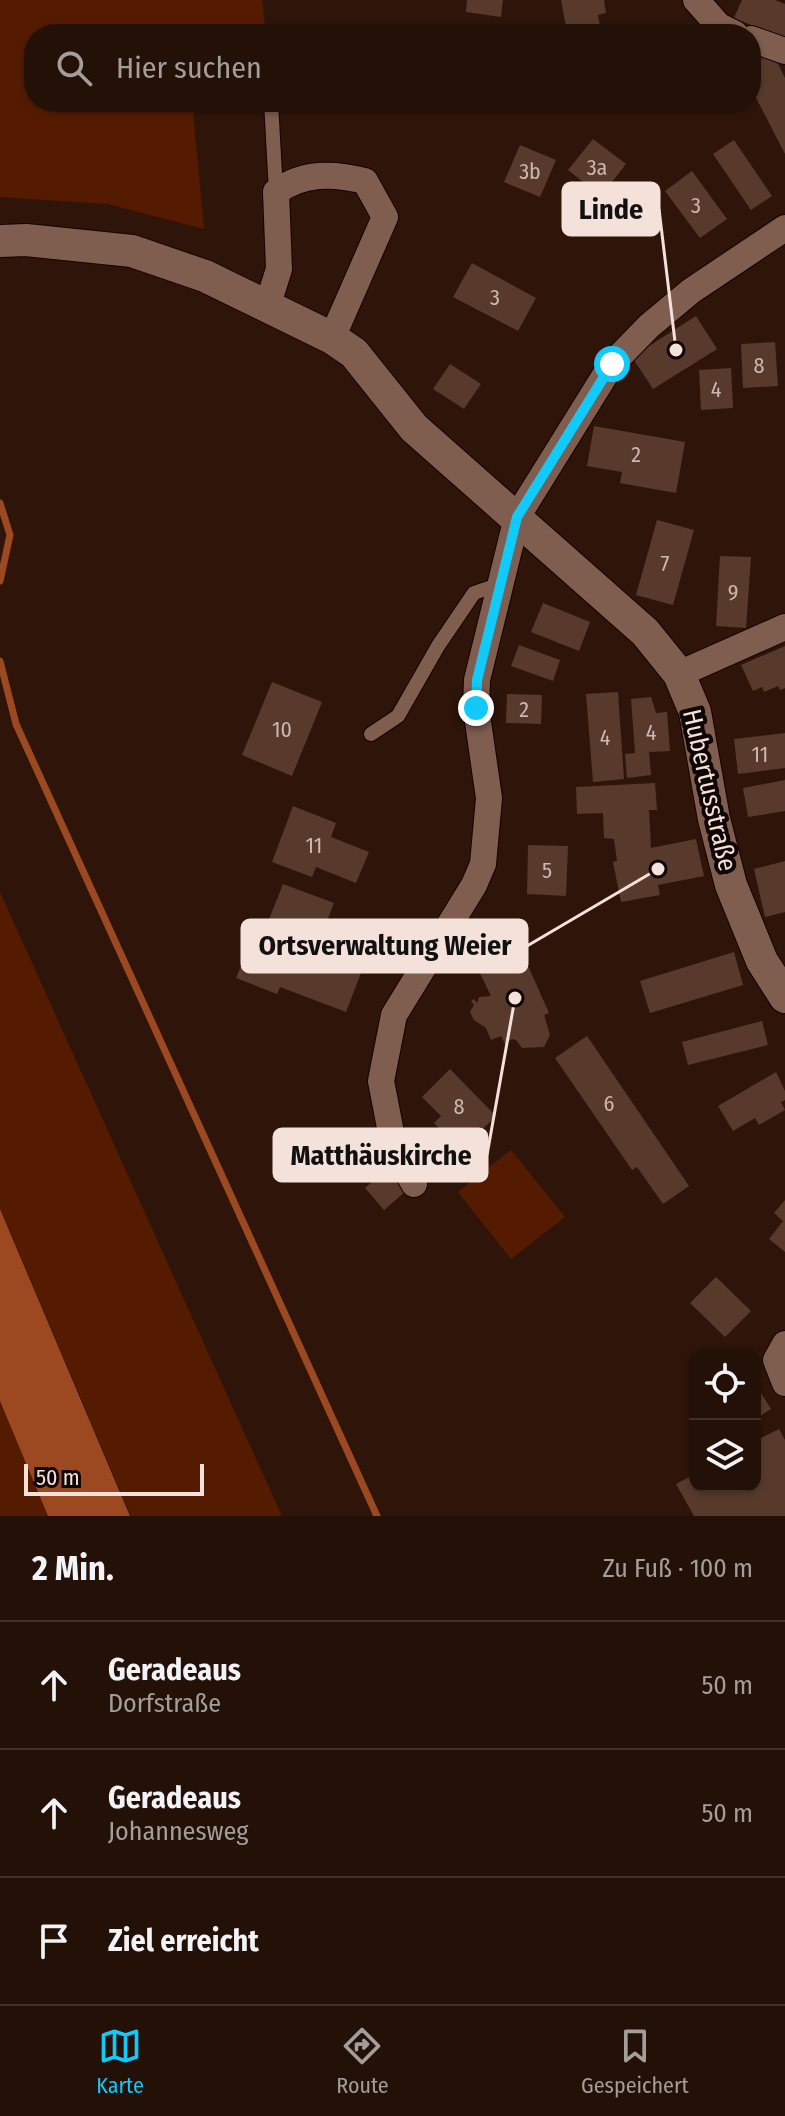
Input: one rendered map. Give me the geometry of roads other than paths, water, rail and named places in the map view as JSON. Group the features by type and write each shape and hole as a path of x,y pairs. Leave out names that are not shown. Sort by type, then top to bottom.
{"street":[{"path":"696,0 717,24"},
{"path":"761,43 785,51"},
{"path":"267,307 279,269 276,192 288,183 306,177 337,174 365,181 385,217 332,338"},
{"path":"414,1184 394,1148 381,1081 394,1015 474,885 483,864 489,798 476,708 477,680 517,517 612,364 649,326 691,291 785,228"},
{"name":"Hubertusstraße","path":"0,241 26,240 132,251 205,276 332,338 354,353 414,428 645,632 679,674 695,712 714,819 731,885 762,961 785,997"},
{"path":"679,674 785,627"},
{"path":"785,1344 776,1360 785,1383"}],"lane":[{"path":"272,112 276,192"},
{"path":"371,734 398,716 438,646 474,593 500,584"}],"waterway":[{"path":"0,503 10,535 0,581"},
{"path":"0,661 16,724 377,1516"}],"place":[{"name":"Linde","path":"676,350"},
{"name":"Ortsverwaltung Weier","path":"658,869"},
{"name":"Matthäuskirche","path":"515,998"}]}
